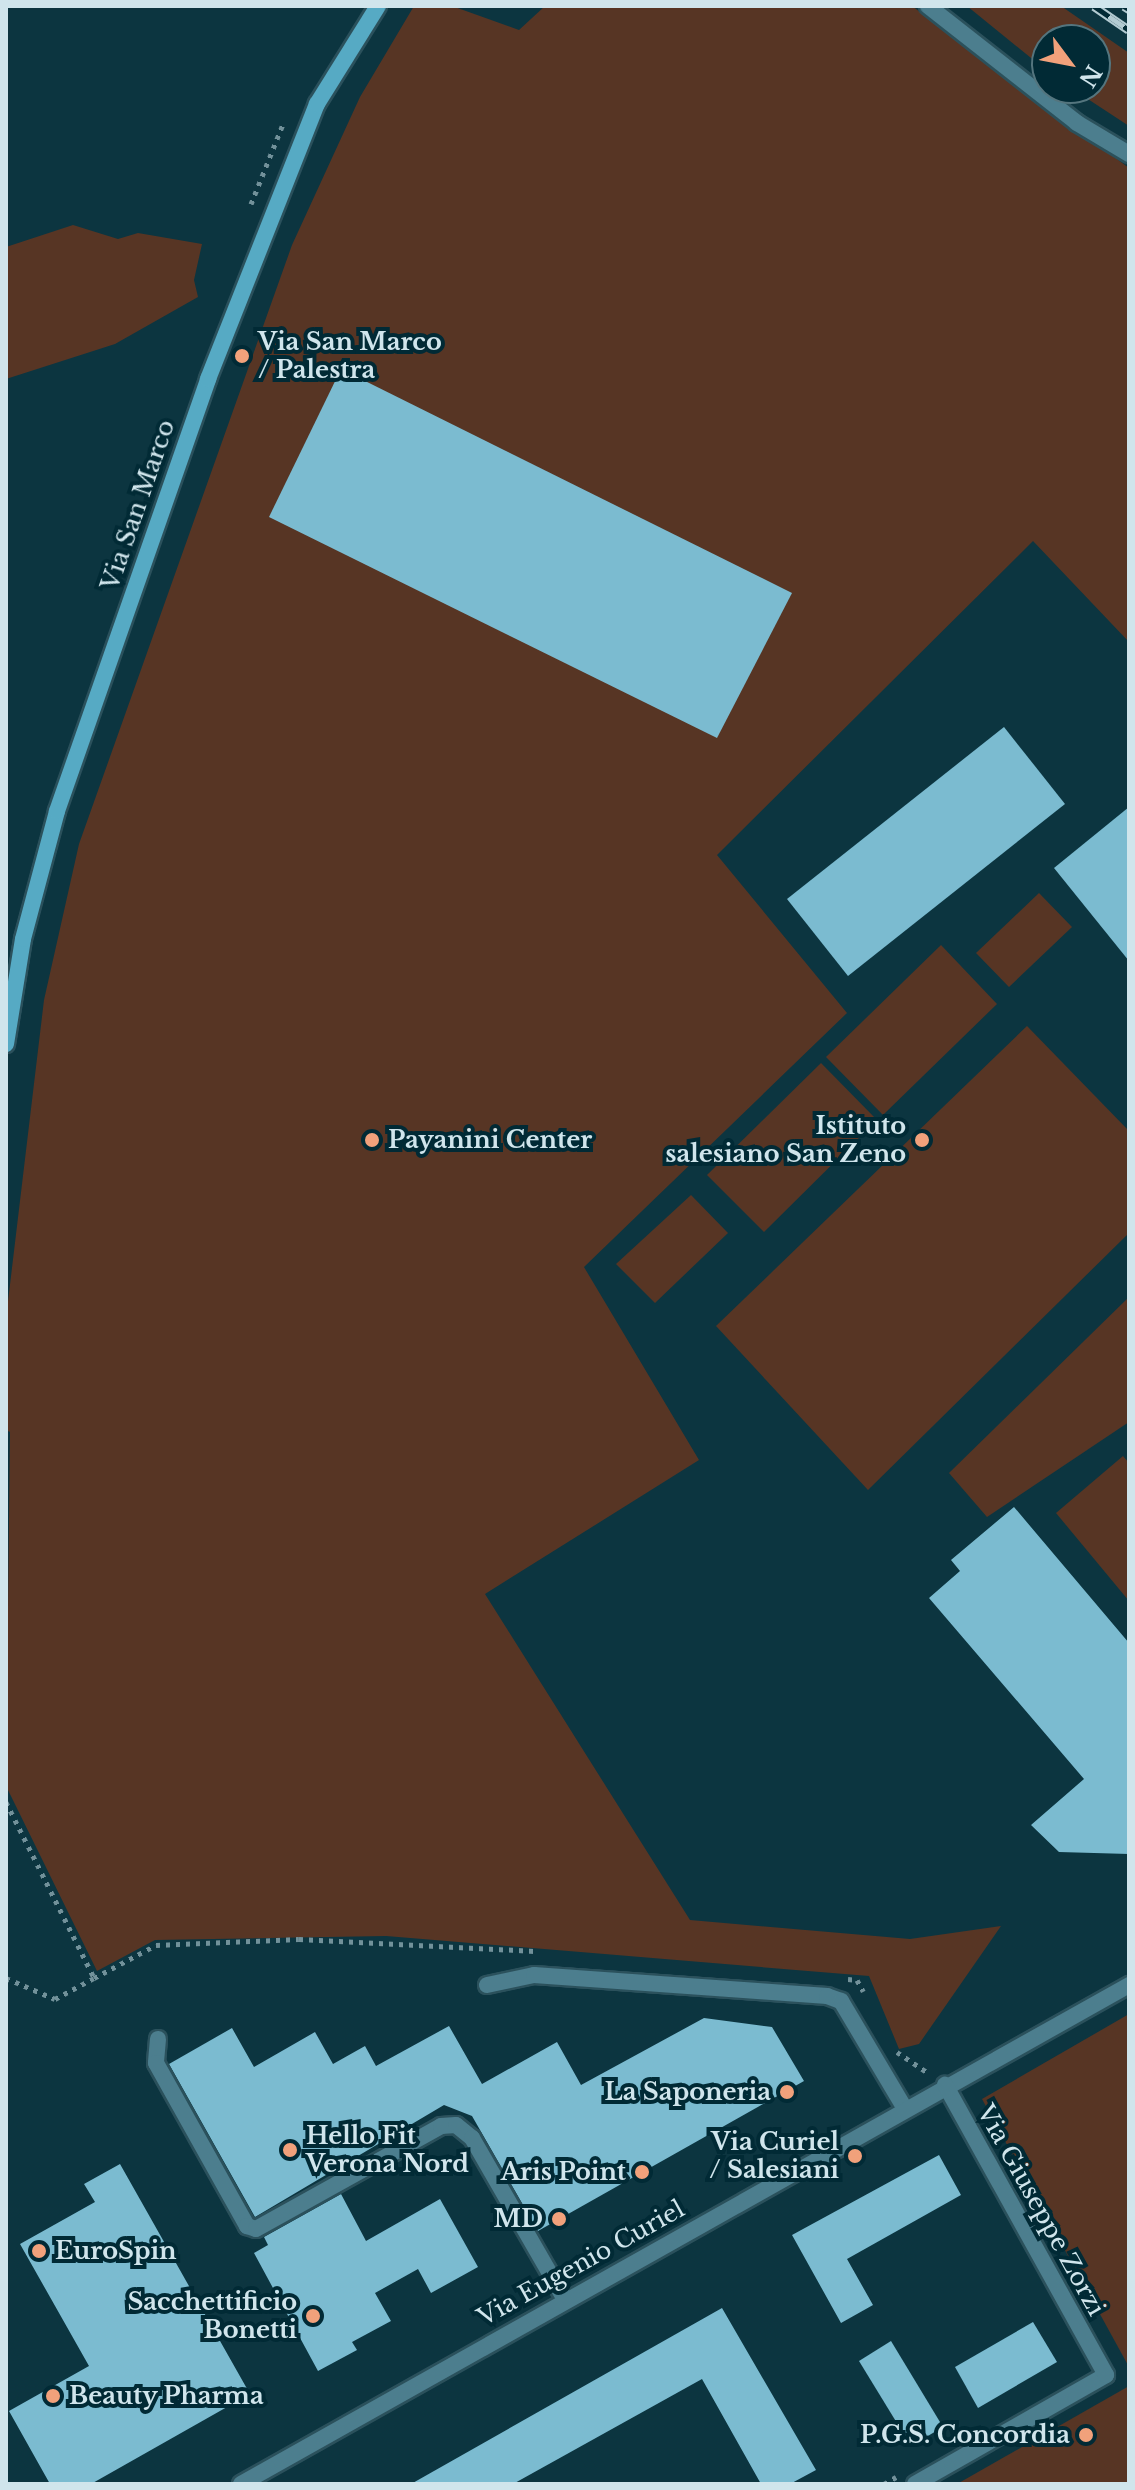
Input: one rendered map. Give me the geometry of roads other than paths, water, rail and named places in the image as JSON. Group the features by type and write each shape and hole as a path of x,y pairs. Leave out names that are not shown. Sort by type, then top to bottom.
{"main road":[{"name":"Via San Marco","path":"6,1044 23,939 57,811 203,392 293,158 332,77 378,6"}],"street":[{"path":"928,6 1077,123 1129,154"},
{"path":"487,1985 534,1975 827,1996 841,2001 904,2107"},
{"name":"Via Eugenio Curiel","path":"241,2484 564,2298 1129,1985"},
{"path":"158,2039 156,2063 247,2226 256,2229 441,2126 456,2125 472,2138 564,2298"},
{"name":"Via Giuseppe Zorzi","path":"912,2477 1106,2375 945,2085"}],"railway":[{"path":"1094,6 1129,30"},
{"path":"1124,6 1129,9"}],"place":[{"name":"Via San Marco / Palestra","path":"242,356"},
{"name":"Payanini Center","path":"372,1140"},
{"name":"Istituto salesiano San Zeno","path":"922,1140"},
{"name":"La Saponeria","path":"787,2092"},
{"name":"Hello Fit Verona Nord","path":"290,2150"},
{"name":"Via Curiel / Salesiani","path":"855,2156"},
{"name":"Aris Point","path":"642,2172"},
{"name":"MD","path":"559,2219"},
{"name":"EuroSpin","path":"39,2251"},
{"name":"Sacchettificio Bonetti","path":"313,2316"},
{"name":"Beauty Pharma","path":"53,2396"},
{"name":"P.G.S. Concordia","path":"1086,2435"}]}
